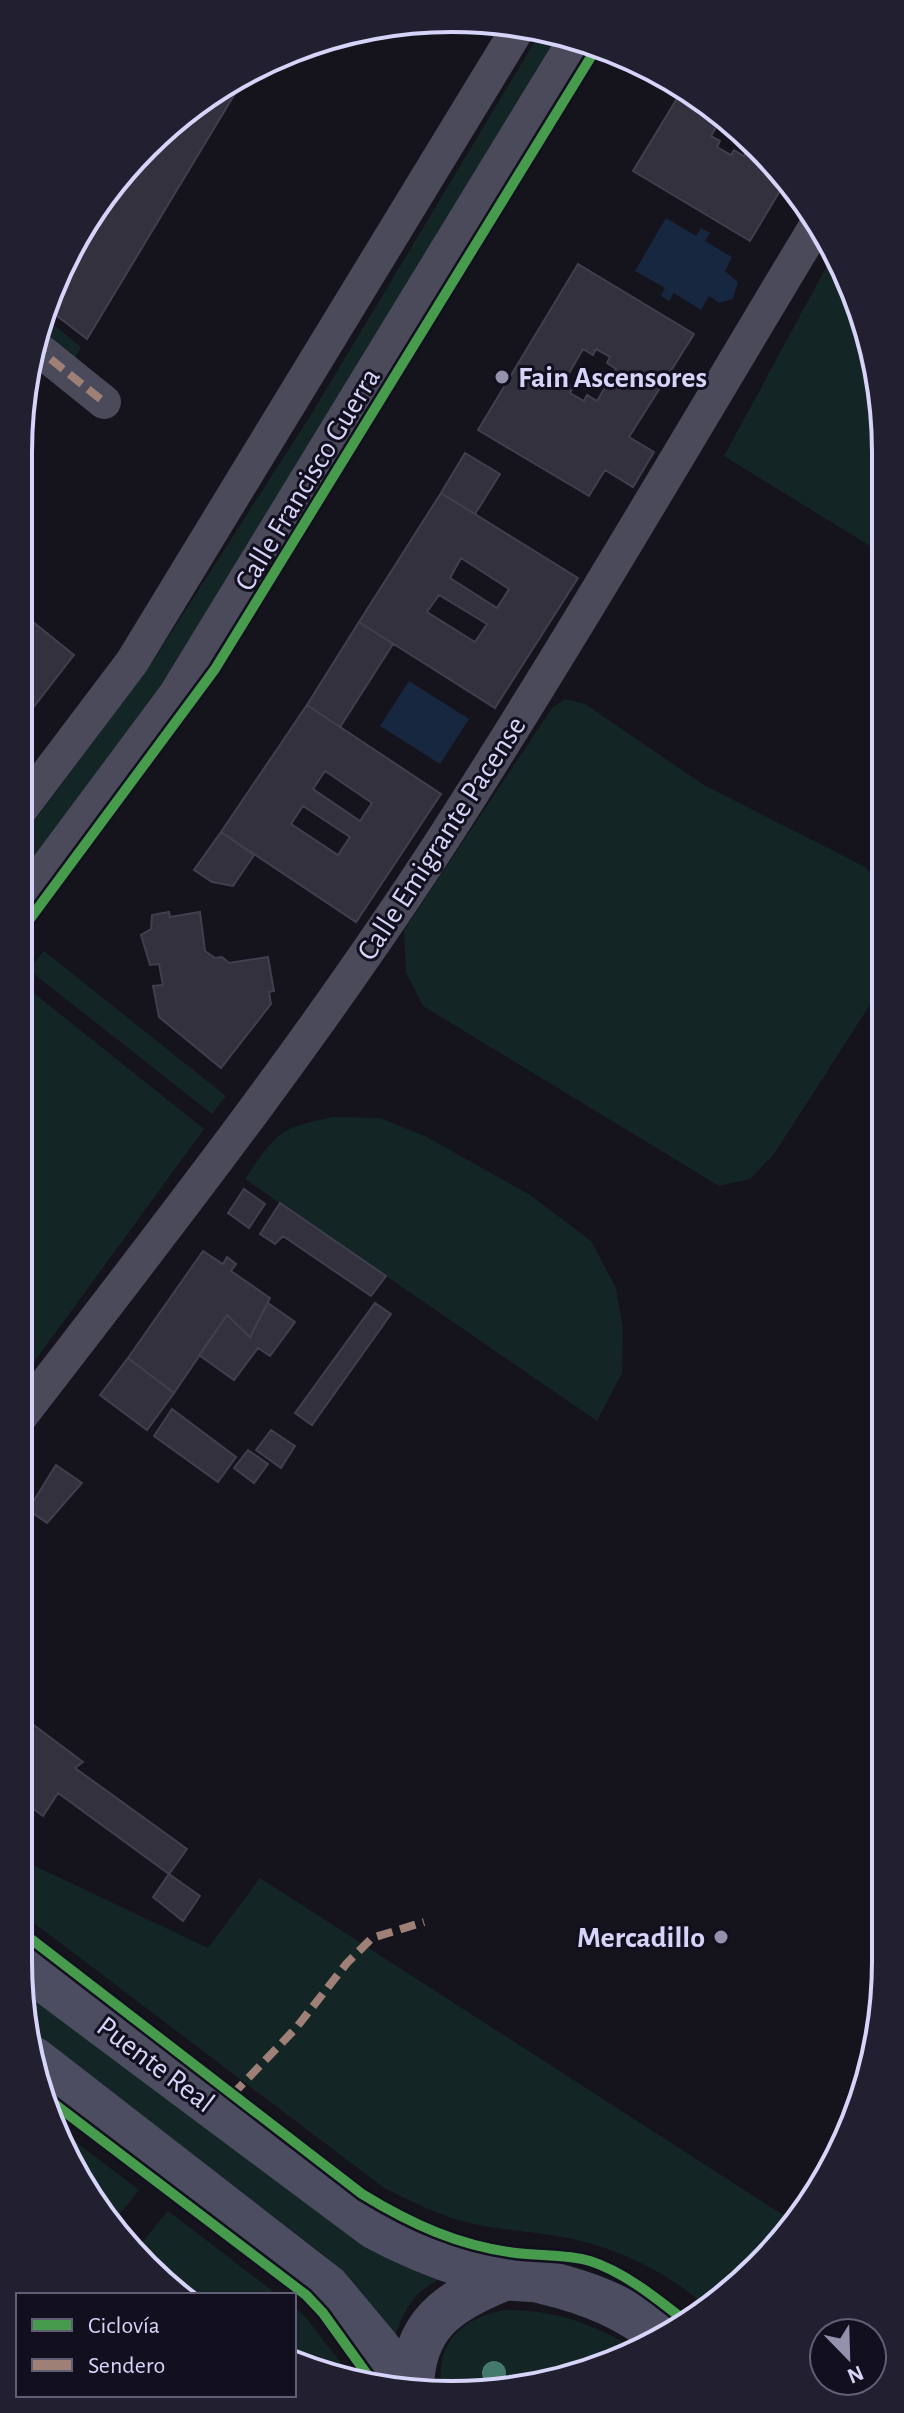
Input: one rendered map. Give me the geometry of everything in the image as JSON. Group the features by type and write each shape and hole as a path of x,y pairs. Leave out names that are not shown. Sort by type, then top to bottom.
{"main road":[{"name":"Puente Real","path":"32,1972 374,2227 402,2242 504,2279 540,2281 591,2296 630,2313 652,2330"},
{"name":"Puente Real","path":"46,2068 328,2287 399,2377"},
{"name":"Puente Real","path":"411,2379 425,2332 441,2312 463,2295 504,2279"}],"street":[{"name":"Calle Francisco Guerra","path":"32,794 132,662 513,37"},
{"name":"Calle Francisco Guerra","path":"32,887 175,695 570,49"},
{"name":"Calle Emigrante Pacense","path":"32,1402 241,1130 340,993 445,837 811,234"},
{"path":"44,353 104,402"}],"shaded area":[{"path":"535,40 555,45 170,673 32,861 32,824 153,661 312,413"},
{"path":"828,264 850,317 864,370 871,425 872,547 724,456"},
{"path":"52,323 81,347 74,360 47,339"},
{"path":"565,699 585,704 704,785 865,867 872,874 872,1002 774,1154 750,1179 719,1186 423,1006 406,972 404,930 552,708"},
{"path":"44,951 226,1096 212,1114 32,972 32,966"},
{"path":"32,992 204,1129 32,1365"},
{"path":"334,1117 380,1118 427,1137 530,1195 591,1241 616,1288 623,1329 622,1373 597,1421 245,1179 264,1151 281,1134 302,1124"},
{"path":"32,1865 208,1948 260,1878 785,2216 749,2258 698,2301 662,2274 610,2250 558,2236 467,2222 443,2215 384,2188 32,1922"},
{"path":"34,1998 443,2278 411,2302 394,2339 379,2315 324,2255 40,2040"},
{"path":"71,2139 139,2190 118,2216 88,2171"},
{"path":"168,2211 275,2293 195,2293 141,2243"},
{"path":"296,2309 344,2367 296,2351"},
{"path":"522,2310 555,2315 601,2331 625,2344 587,2359 534,2373 479,2380 441,2381 442,2359 454,2335 475,2319"}],"water":[{"path":"666,218 696,236 701,228 710,233 705,241 732,257 725,271 738,282 733,299 719,303 709,296 701,310 674,293 669,301 661,296 665,288 635,271"},
{"path":"409,681 469,719 440,764 380,726"}],"building":[{"path":"236,92 87,339 55,314 88,242 119,196 155,155 196,119"},
{"path":"677,98 717,126 711,136 720,141 717,147 731,155 734,150 744,156 746,152 780,190 750,241 633,171"},
{"path":"578,264 694,334 629,437 654,452 633,487 605,470 589,496 478,430","holes":["583,349 593,355 596,349 610,357 607,363 616,369 597,401 587,395 584,401 570,393 573,387 564,382"]},
{"path":"465,453 500,474 475,514 441,493"},
{"path":"441,493 578,578 495,708 359,622","holes":["461,558 509,589 497,608 450,578","439,595 487,624 475,642 427,612"]},
{"path":"32,621 74,655 32,709"},
{"path":"359,622 393,644 340,727 307,705"},
{"path":"307,705 441,794 356,922 221,832","holes":["325,771 372,803 360,821 313,789","303,806 350,837 338,855 291,824"]},
{"path":"221,832 254,855 233,886 212,882 194,870"},
{"path":"169,912 170,917 200,912 205,951 215,958 222,957 229,963 268,957 274,991 269,992 271,1004 221,1068 159,1017 153,986 163,985 159,964 150,965 141,935 151,929 152,915"},
{"path":"244,1189 265,1204 249,1228 228,1213"},
{"path":"280,1203 386,1276 371,1296 283,1236 275,1244 260,1234"},
{"path":"203,1251 223,1264 227,1257 236,1264 231,1271 270,1298 250,1337 227,1315 174,1393 128,1358"},
{"path":"268,1303 295,1322 270,1356 258,1348 234,1380 199,1355 227,1315 250,1337"},
{"path":"375,1303 391,1314 312,1425 295,1413"},
{"path":"128,1358 174,1393 147,1430 100,1395"},
{"path":"172,1409 236,1457 218,1482 154,1436"},
{"path":"271,1430 295,1446 281,1468 256,1450"},
{"path":"248,1450 268,1464 254,1483 234,1468"},
{"path":"56,1465 82,1483 47,1523 32,1513 32,1504"},
{"path":"32,1724 83,1762 75,1768 187,1849 169,1874 58,1793 43,1816 32,1808"},
{"path":"169,1874 200,1896 183,1921 153,1897"}],"marked path":[{"path":"44,353 104,402"},
{"path":"232,2095 296,2028 347,1963 372,1938 424,1922"}],"cycle path":[{"path":"32,916 215,669 592,56"},
{"path":"32,1940 380,2205 417,2224 475,2245 590,2261 642,2288 677,2315"},
{"path":"58,2107 306,2295 323,2313 365,2372"}],"place":[{"name":"Fain Ascensores","path":"502,377"},
{"name":"Mercadillo","path":"721,1937"}]}
